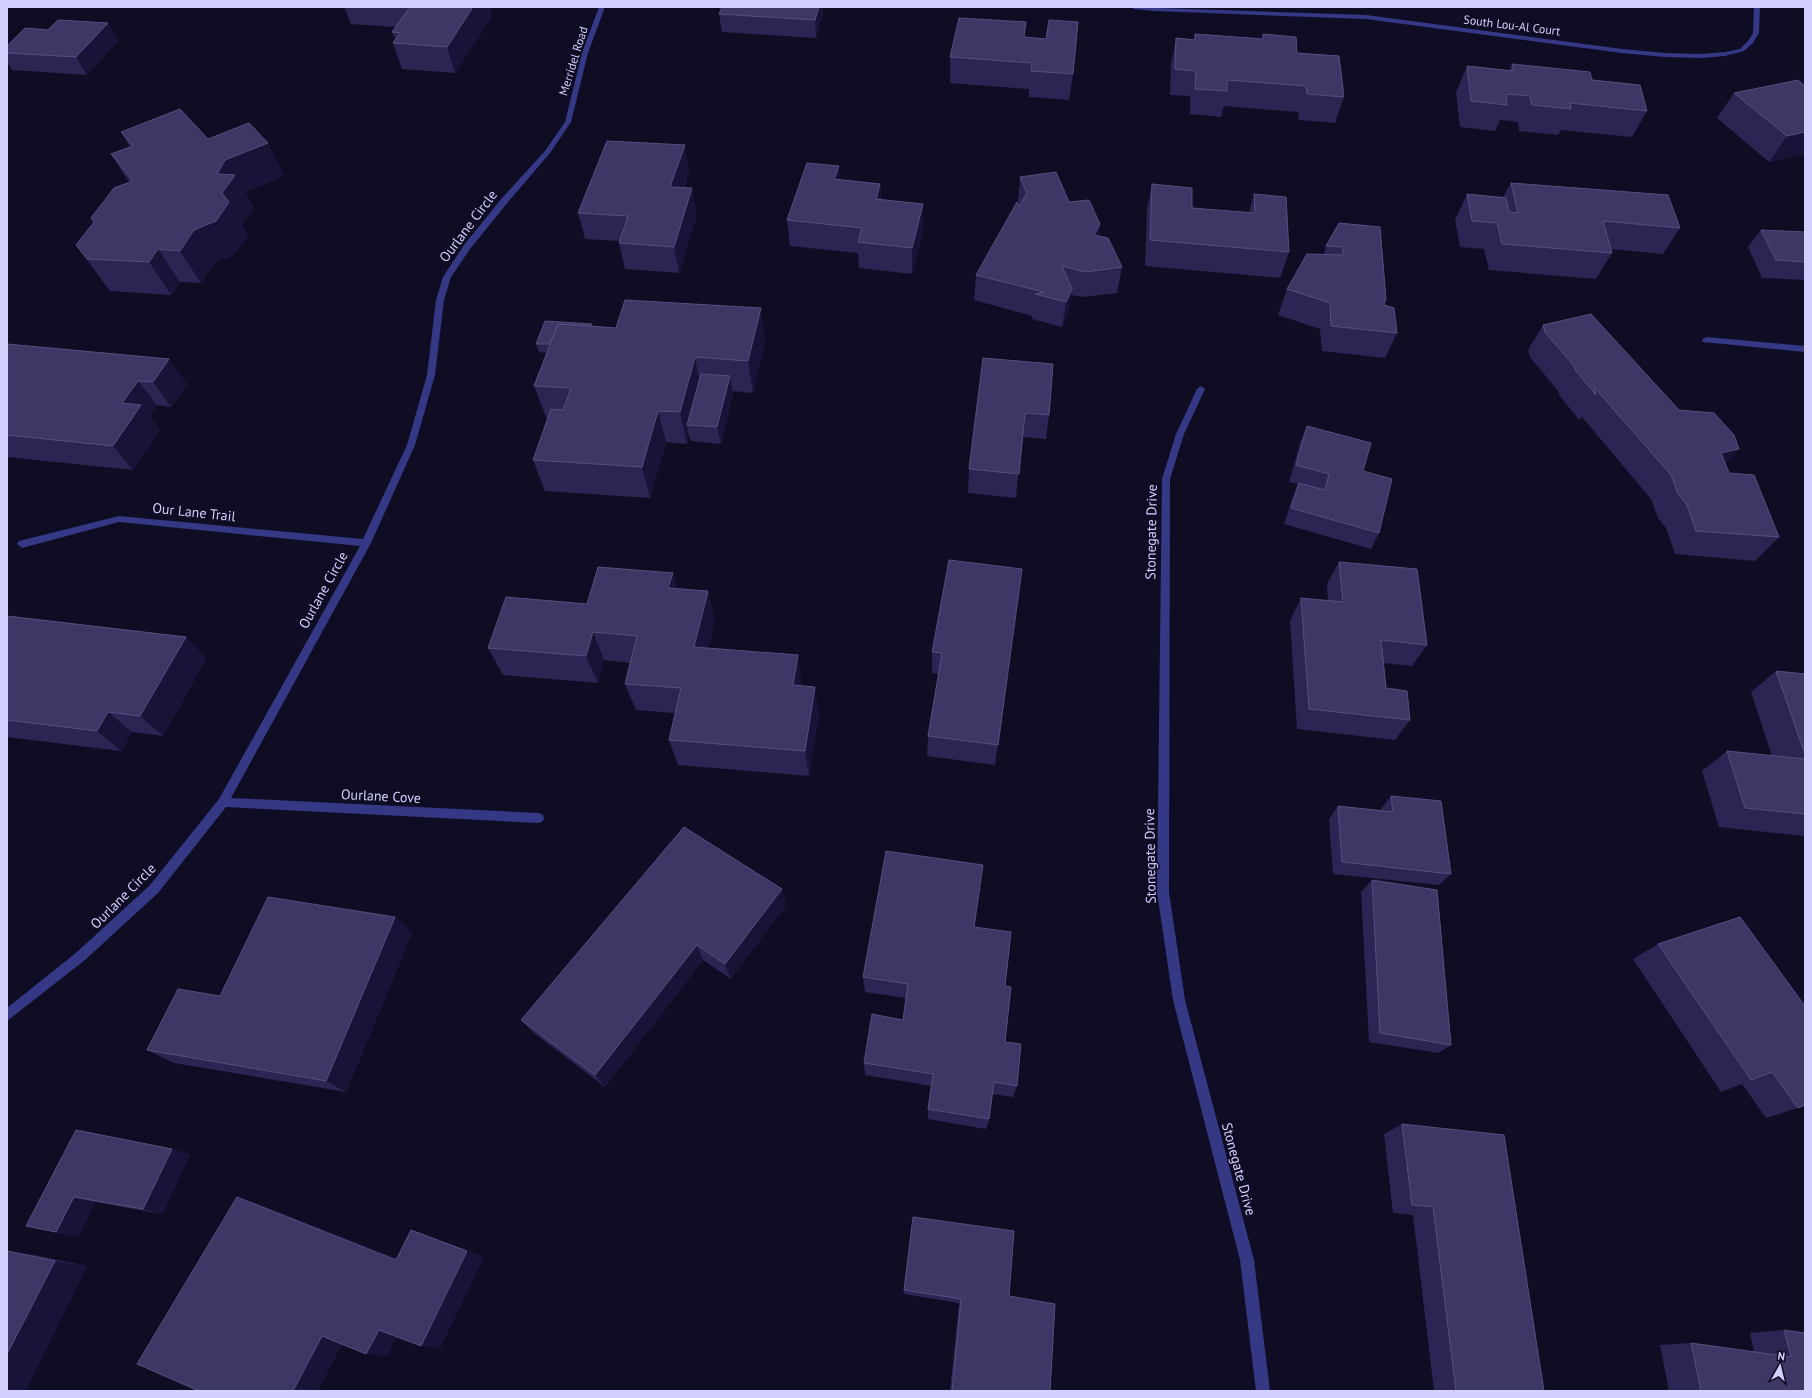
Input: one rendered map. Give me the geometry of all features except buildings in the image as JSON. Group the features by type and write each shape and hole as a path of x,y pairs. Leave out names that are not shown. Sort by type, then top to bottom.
{"street":[{"name":"Merridel Road","path":"568,122 585,53 602,7"},
{"name":"South Lou-Al Court","path":"1134,7 1366,17 1622,51 1665,55 1701,56 1725,54 1742,50 1751,42 1756,33 1757,7"},
{"name":"Ourlane Circle","path":"7,1015 81,956 154,889 223,802 366,543 411,445 431,375 440,300 447,278 467,247 505,200 548,152 568,122"},
{"path":"1706,340 1805,349"},
{"name":"Stonegate Drive","path":"1200,389 1180,434 1166,479 1163,892 1179,1000 1247,1260 1263,1391"},
{"name":"Our Lane Trail","path":"22,544 119,519 366,543"},
{"name":"Ourlane Cove","path":"223,802 539,818"}]}
